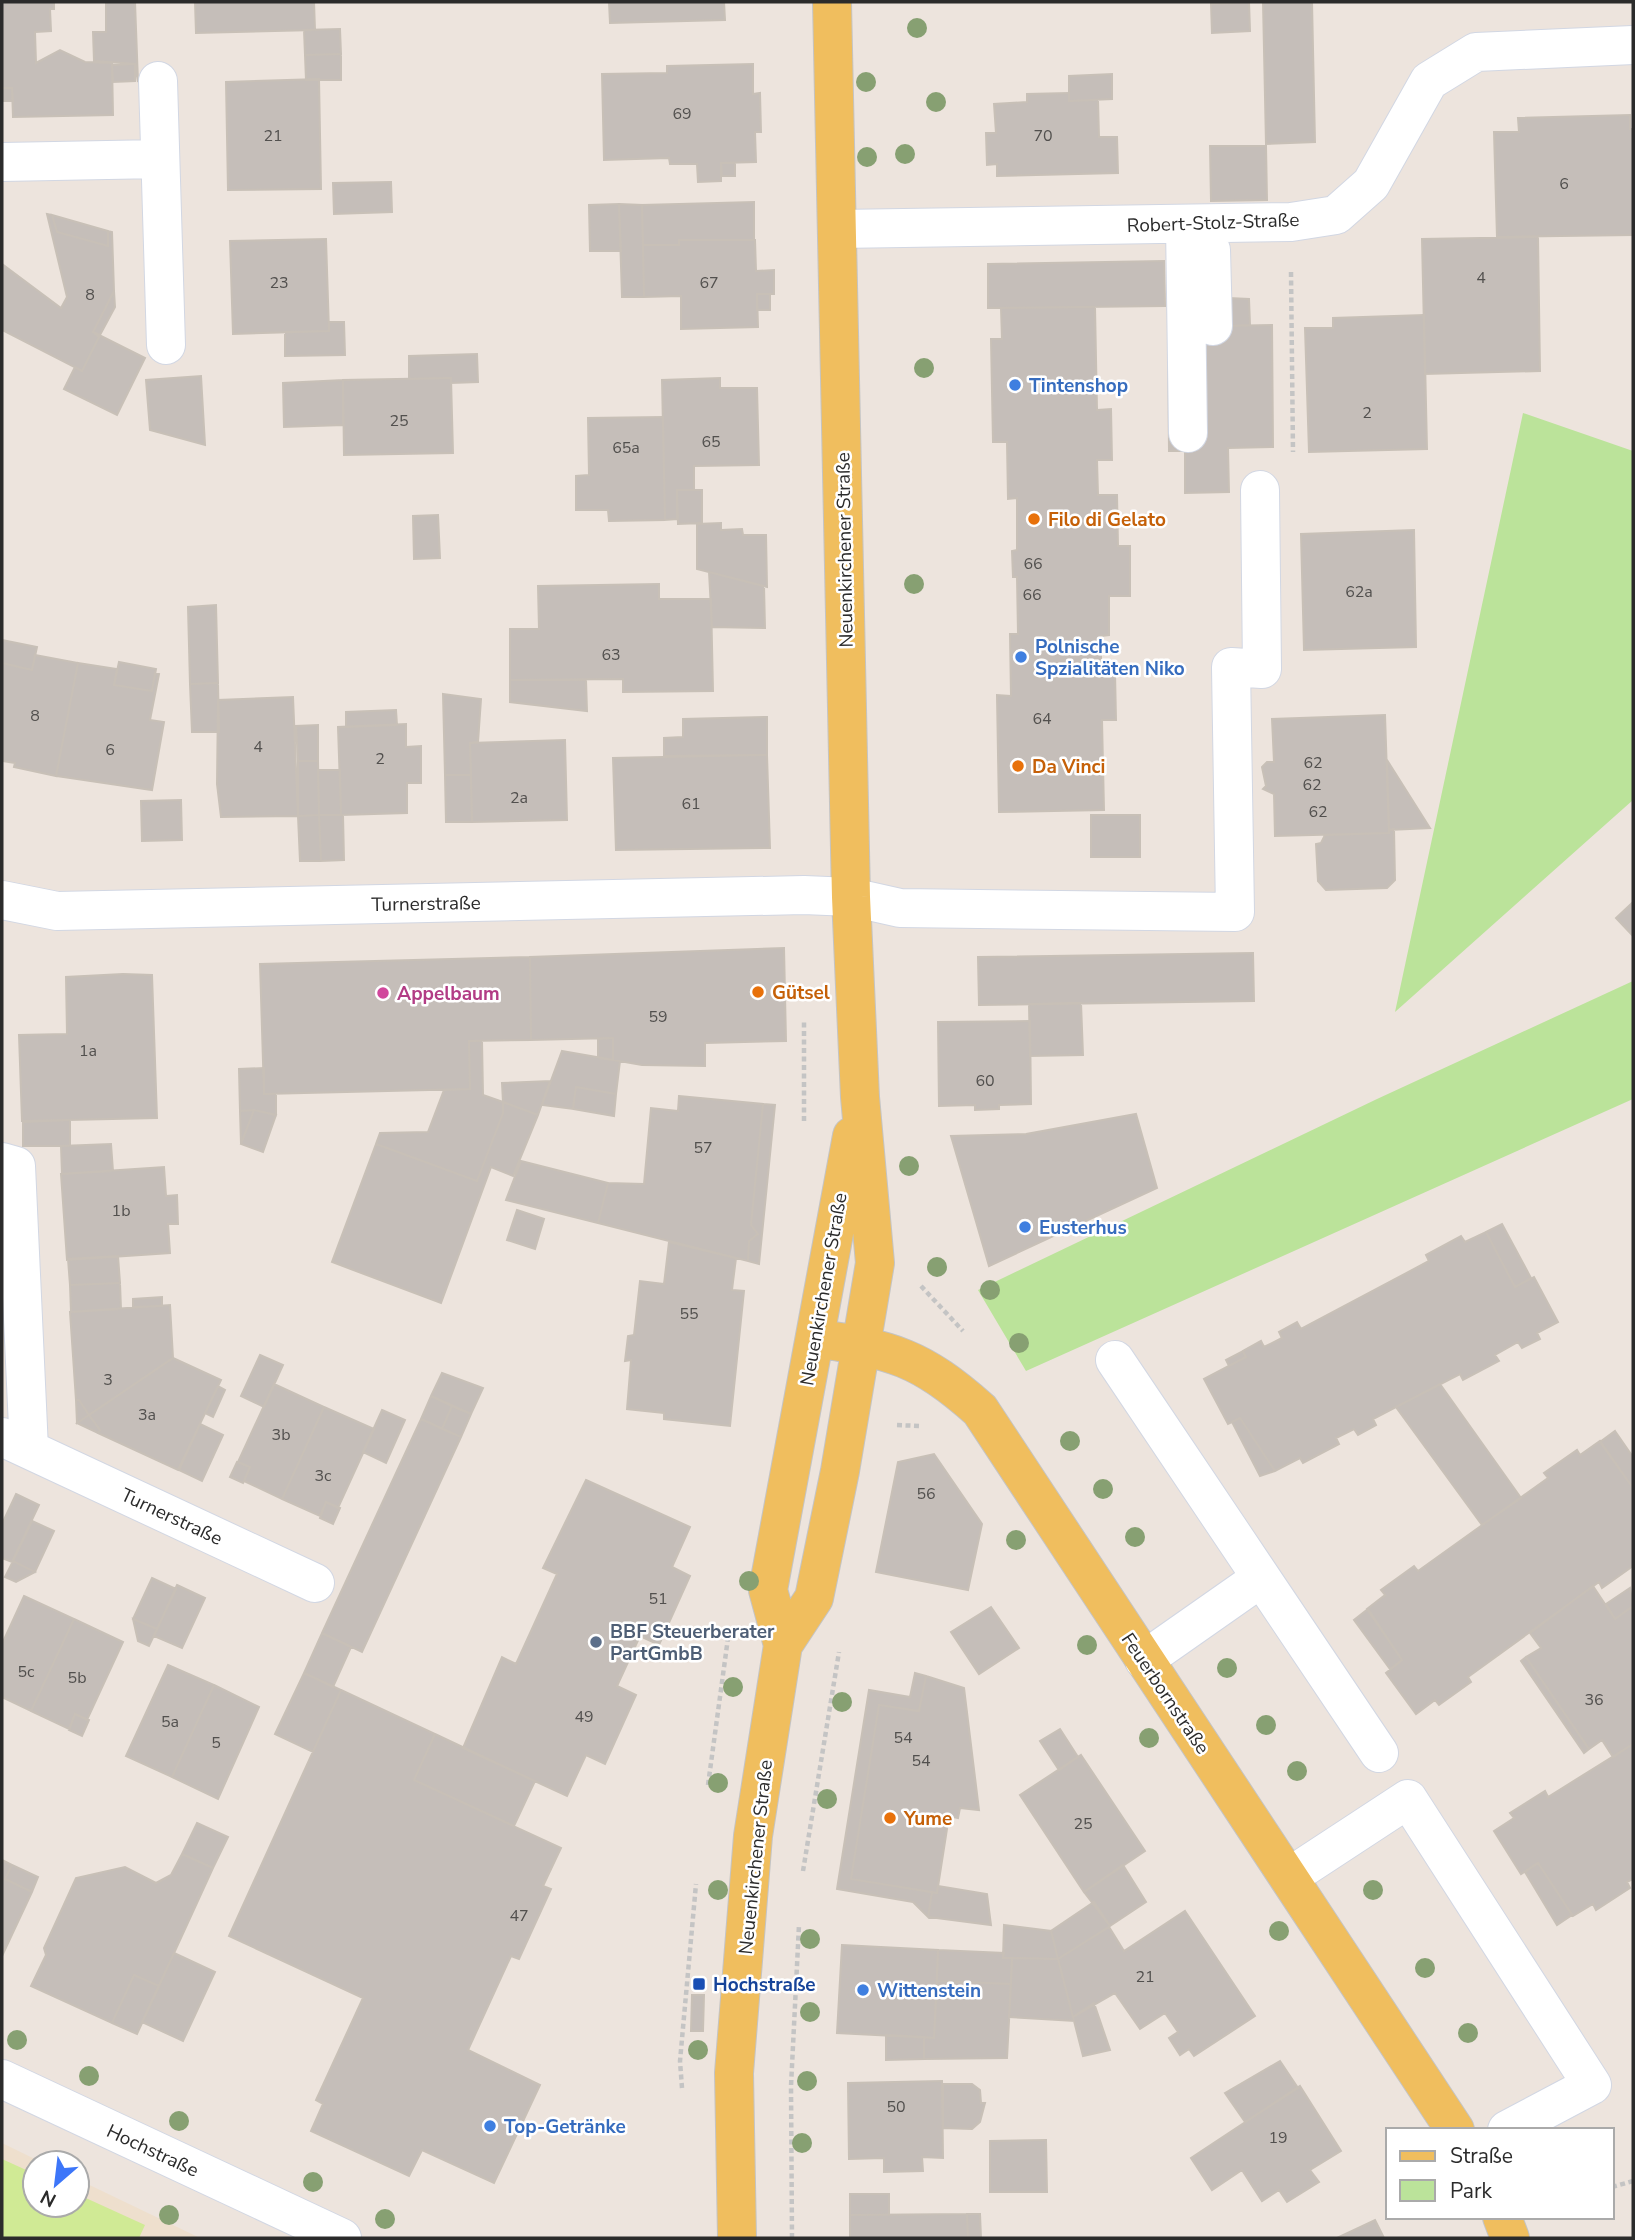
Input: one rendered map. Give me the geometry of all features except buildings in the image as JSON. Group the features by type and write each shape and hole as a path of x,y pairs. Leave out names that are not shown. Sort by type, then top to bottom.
{"main road":[{"name":"Neuenkirchener Straße","path":"737,2238 734,2073 753,1836 783,1646 814,1598 875,1263 860,1097 851,897 832,2"},
{"name":"Neuenkirchener Straße","path":"783,1646 768,1590 815,1338 832,1230 860,1097"},
{"name":"Feuerbornstraße","path":"815,1338 862,1345 904,1356 943,1378 980,1410 1454,2128"},
{"path":"1503,2219 1510,2238"}],"street":[{"name":"Robert-Stolz-Straße","path":"838,229 1290,222 1336,215 1371,184 1429,81 1476,52 1633,45"},
{"path":"158,81 166,345"},
{"path":"2,162 160,159"},
{"path":"1198,224 1213,326"},
{"path":"1188,433 1198,224"},
{"name":"Turnerstraße","path":"2,900 57,911 804,895 851,897 900,908 1235,912 1231,667 1262,669 1260,490"},
{"name":"Turnerstraße","path":"2,1162 16,1166 16,1443 315,1583"},
{"path":"1115,1360 1379,1753"},
{"path":"1144,1660 1261,1577"},
{"path":"1289,1877 1408,1799 1592,2085 1511,2128"},
{"name":"Hochstraße","path":"2,2079 342,2238"}],"path":[{"path":"1260,490 1293,463 1290,222"},
{"path":"804,1019 804,1130"},
{"path":"801,1884 839,1651"},
{"path":"792,2238 791,2086 800,1911"},
{"path":"1614,2186 1633,2181"}],"shaded area":[{"path":"2,2143 21,2152 21,2219 91,2219 91,2186 200,2238 2,2238"}],"green space":[{"path":"1523,413 1633,451 1633,800 1395,1012"},
{"path":"1633,981 1633,1099 1026,1371 978,1290 1377,1099"},
{"path":"2,2159 21,2168 21,2219 91,2219 91,2200 145,2225 139,2238 2,2238"}],"place":[{"name":"Tintenshop","path":"1015,385"},
{"name":"Filo di Gelato","path":"1034,519"},
{"name":"Polnische Spzialitäten Niko","path":"1021,657"},
{"name":"Da Vinci","path":"1018,766"},
{"name":"Gütsel","path":"758,992"},
{"name":"Appelbaum","path":"383,993"},
{"name":"Eusterhus","path":"1025,1227"},
{"name":"BBF Steuerberater PartGmbB","path":"596,1642"},
{"name":"Yume","path":"890,1818"},
{"name":"Hochstraße","path":"699,1984"},
{"name":"Wittenstein","path":"863,1990"},
{"name":"Top-Getränke","path":"490,2126"}]}
